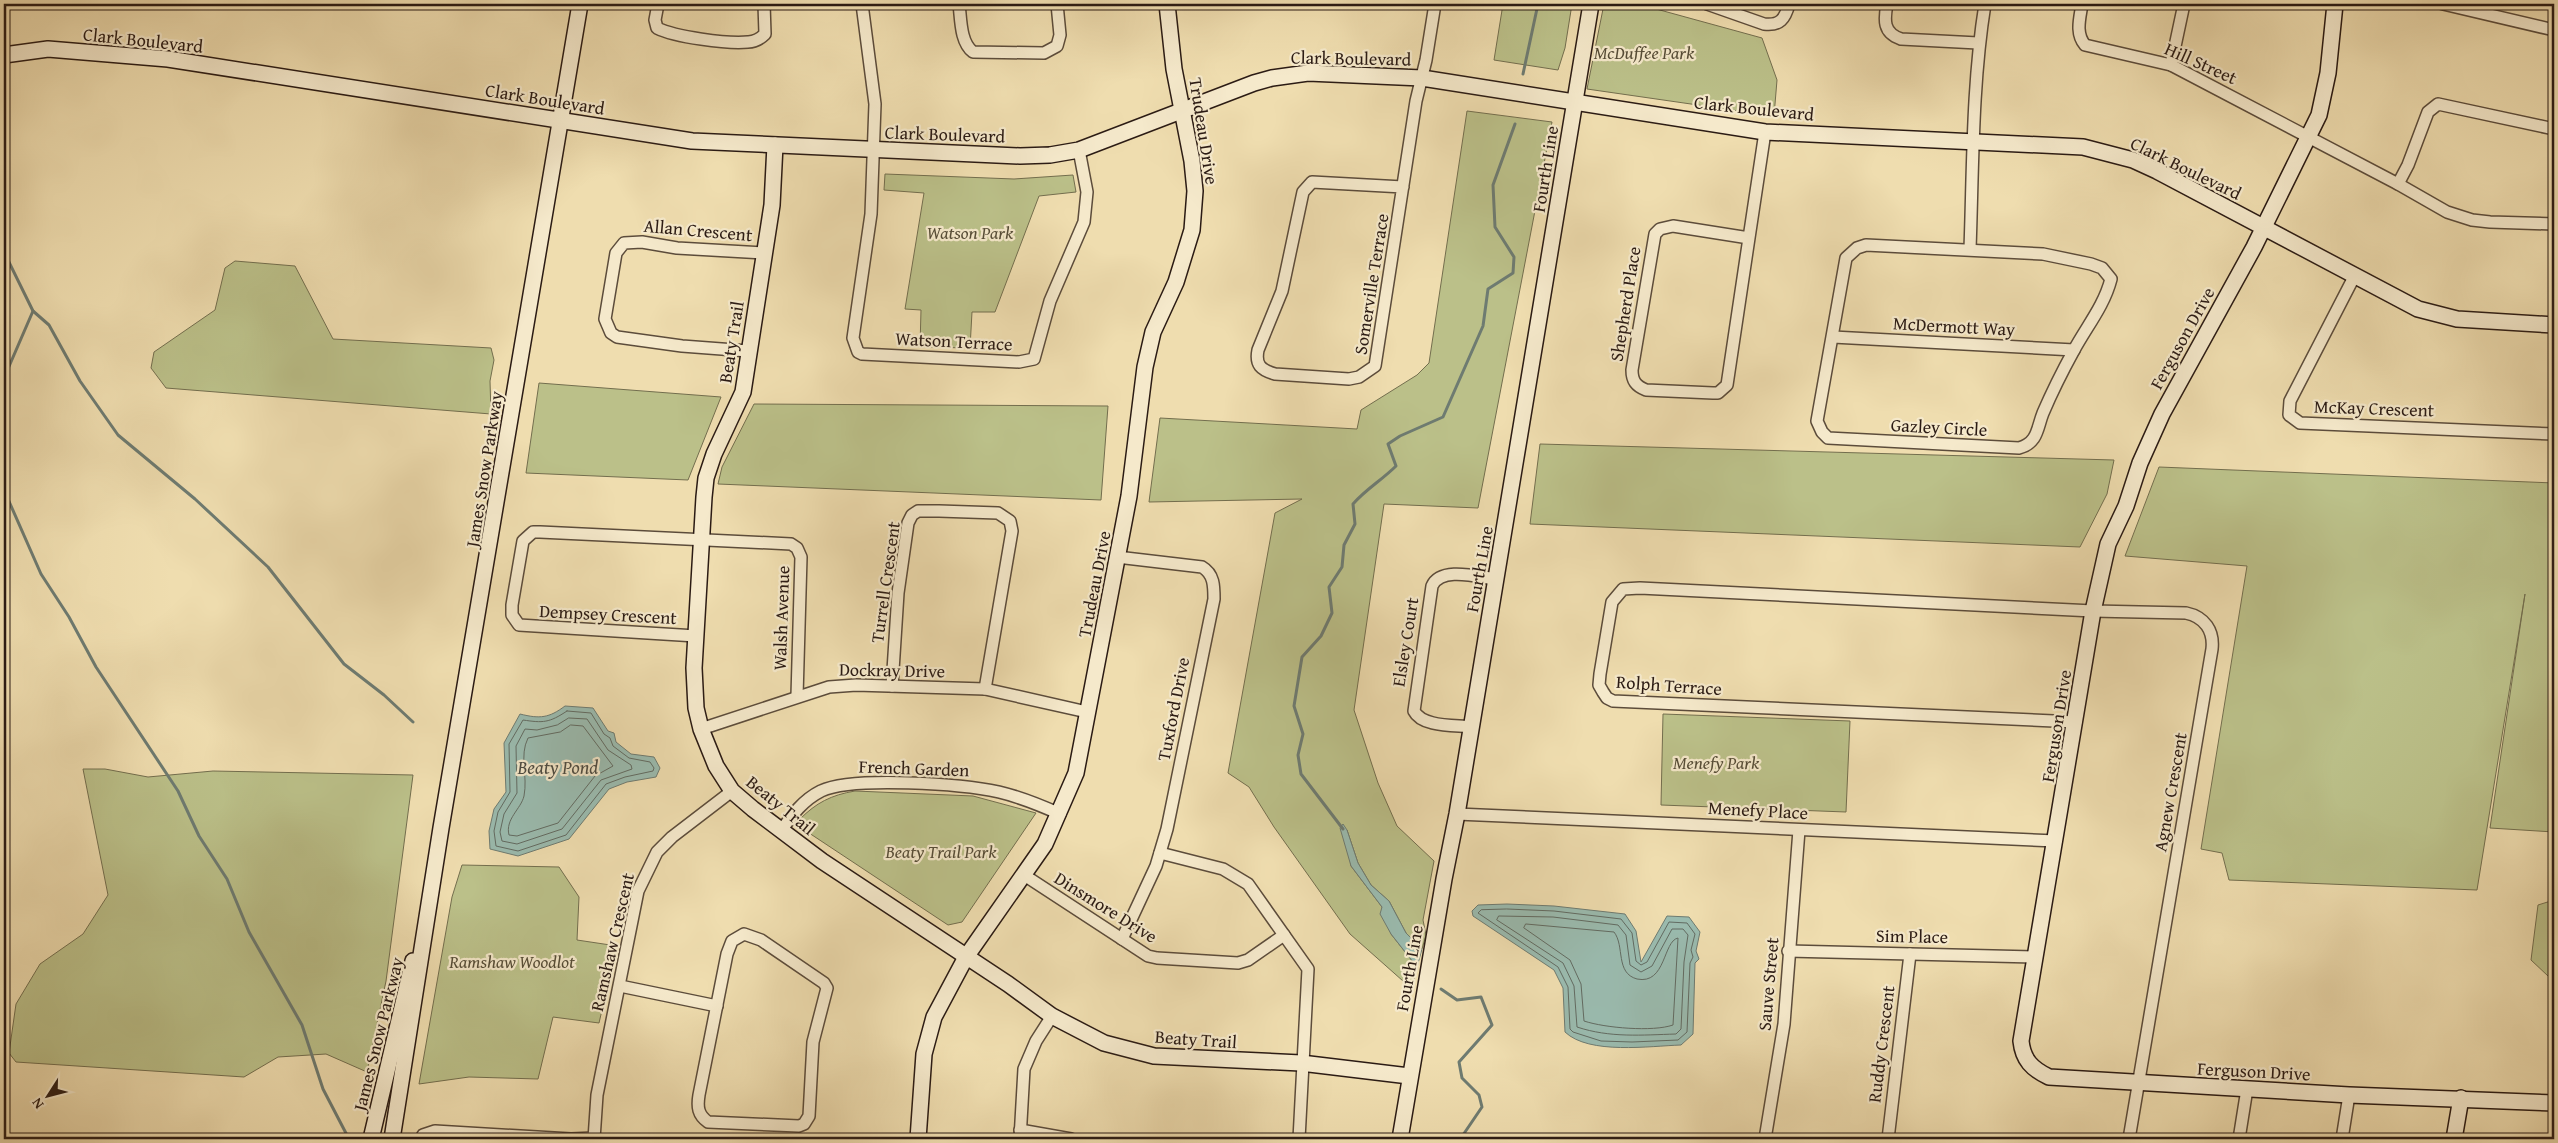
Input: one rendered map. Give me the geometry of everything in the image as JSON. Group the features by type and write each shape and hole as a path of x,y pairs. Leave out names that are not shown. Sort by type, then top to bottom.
{"street":[{"name":"James Snow Parkway","path":"392,1139 580,4"},
{"path":"658,4 655,20 657,28 664,32 704,39 748,42 760,40 765,34 764,4"},
{"path":"862,4 875,104 874,150"},
{"path":"959,4 963,36 967,46 973,52 981,53 1051,52 1057,46 1060,35 1057,4"},
{"name":"Trudeau Drive","path":"918,1139 923,1062 928,1034 949,985 966,956 1045,844 1060,814 1076,773 1130,496 1145,367 1153,332 1176,282 1192,230 1195,191 1183,109 1174,69 1167,4"},
{"name":"Somerville Terrace","path":"1404,186 1312,182 1303,192 1282,291 1258,350 1256,359 1259,366 1275,374 1350,379 1359,378 1376,366 1435,4"},
{"name":"Fourth Line","path":"1400,1139 1458,814 1591,4"},
{"path":"1707,4 1764,24 1772,25 1782,21 1789,4"},
{"path":"1887,4 1885,24 1893,36 1978,43"},
{"path":"1970,249 1972,141 1978,43 1985,4"},
{"name":"Hill Street","path":"2082,4 2078,26 2080,40 2085,45 2171,65 2309,136 2447,212 2472,220 2554,224"},
{"path":"2171,65 2184,4"},
{"name":"Ferguson Drive","path":"2334,4 2325,91 2319,115 2263,228 2162,414 2140,462 2126,506 2108,544 2093,611 2076,722 2021,1041 2027,1062 2037,1072 2049,1077 2349,1095 2554,1103"},
{"path":"2443,4 2554,30"},
{"name":"Clark Boulevard","path":"4,54 48,49 168,59 692,141 874,150 1020,156 1050,155 1079,150 1254,83 1289,75 1326,73 1422,78 1765,132 2056,145 2108,152 2157,171 2400,301 2437,315 2477,321 2554,325"},
{"path":"2398,184 2408,165 2428,112 2438,104 2554,129"},
{"name":"Shepherd Place","path":"1749,238 1672,226 1666,226 1655,234 1632,370 1632,377 1640,388 1646,390 1713,393 1724,389 1728,379 1765,132"},
{"name":"Beaty Trail","path":"775,145 772,205 743,392 714,454 706,478 694,689 701,729 716,766 732,791 781,832 1008,984 1052,1016 1104,1043 1154,1056 1301,1063 1410,1076"},
{"name":"Watson Terrace","path":"874,150 871,214 853,338 858,352 862,354 1019,362 1034,359 1050,301 1084,222 1087,192 1079,150"},
{"name":"Allan Crescent","path":"748,351 682,346 616,337 607,326 606,310 616,253 624,243 642,242 677,248 764,253"},
{"name":"Gazley Circle","path":"1866,245 1970,249 2043,254 2102,268 2111,279 2108,294 2074,350 2043,413 2036,435 2027,446 2020,448 1828,438 1822,432 1817,421 1846,258 1857,248 1866,245"},
{"name":"McKay Crescent","path":"2354,277 2290,401 2290,415 2294,420 2309,423 2554,434"},
{"name":"McDermott Way","path":"1833,337 2074,350"},
{"name":"Turrell Crescent","path":"892,686 898,593 908,523 912,515 918,512 940,511 998,513 1010,521 1012,531 985,689"},
{"name":"Dempsey Crescent","path":"696,636 527,627 519,625 515,620 512,605 523,541 533,532 702,540"},
{"name":"Walsh Avenue","path":"702,540 791,544 800,552 797,696"},
{"name":"Tuxford Drive","path":"1117,557 1202,567 1212,578 1214,586 1214,599 1184,739 1171,813 1160,853 1122,939"},
{"name":"Elsley Court","path":"1471,727 1425,721 1419,719 1414,711 1432,586 1436,580 1444,575 1496,578"},
{"name":"Rolph Terrace","path":"2076,722 1613,701 1607,698 1599,685 1612,602 1618,592 1630,588 2093,611"},
{"name":"Agnew Crescent","path":"2093,611 2195,615 2203,621 2213,638 2129,1139"},
{"name":"Dockray Drive","path":"701,729 829,687 892,686 985,689 1087,712"},
{"name":"French Garden","path":"781,832 792,815 813,795 832,786 859,783 968,786 1018,797 1060,814"},
{"name":"Ramshaw Crescent","path":"594,1139 597,1095 638,891 656,852 672,837 732,791"},
{"name":"Menefy Place","path":"1458,814 2056,841"},
{"name":"Sauve Street","path":"1765,1139 1784,1024 1788,951 1799,830"},
{"path":"1160,853 1223,868 1237,875 1248,884 1308,969 1301,1063 1299,1139"},
{"name":"Dinsmore Drive","path":"1024,875 1148,956 1238,963 1248,960 1284,935"},
{"path":"744,934 761,940 824,983 827,994 813,1042 809,1116 804,1124 793,1126 717,1123 708,1122 701,1117 698,1103 718,1006 727,954 732,941 744,934"},
{"name":"James Snow Parkway","path":"371,1139 413,960 425,940"},
{"name":"Sim Place","path":"1788,951 2036,956"},
{"name":"Ruddy Crescent","path":"1888,1139 1910,954"},
{"path":"620,986 718,1006"},
{"path":"1052,1016 1036,1042 1024,1069 1020,1134 1071,1139"},
{"path":"2238,1139 2247,1089"},
{"path":"2342,1139 2349,1095"},
{"path":"2454,1139 2462,1098"},
{"path":"421,1139 423,1135 435,1131 594,1139"}],"green space":[{"path":"1503,4 1572,4 1565,48 1558,70 1494,60"},
{"name":"McDuffee Park","path":"1604,4 1638,4 1762,38 1777,80 1774,116 1587,89"},
{"path":"1467,111 1552,122 1478,508 1384,504 1354,710 1378,783 1397,826 1434,861 1423,920 1426,935 1422,949 1406,933 1389,901 1371,885 1358,863 1347,830 1351,866 1382,907 1391,934 1417,967 1412,989 1350,934 1274,827 1249,787 1228,773 1275,513 1302,499 1149,502 1160,418 1357,429 1361,410 1417,375 1429,363"},
{"name":"Watson Park","path":"885,174 1014,179 1073,175 1076,192 1039,196 995,312 972,312 970,348 920,347 921,310 905,309 924,193 884,190"},
{"path":"235,261 295,266 333,339 491,348 494,360 490,381 491,414 166,388 151,368 154,352 215,310 225,268"},
{"path":"539,383 721,397 688,480 526,473"},
{"path":"754,404 1108,406 1101,500 718,484 722,467"},
{"path":"1540,444 2114,460 2107,494 2080,547 1530,524"},
{"path":"2159,467 2554,483 2554,832 2490,828 2525,594 2477,890 2229,880 2222,853 2201,849 2247,566 2125,556"},
{"name":"Menefy Park","path":"1663,714 1850,721 1846,812 1661,805"},
{"path":"83,769 105,769 148,777 213,771 413,775 386,981 367,1072 326,1054 278,1057 244,1077 16,1062 9,1053 16,1004 40,964 83,934 108,895"},
{"name":"Beaty Trail Park","path":"855,791 973,796 1036,813 962,922 948,925 800,827 800,819 818,804 831,797"},
{"name":"Ramshaw Woodlot","path":"462,865 559,867 579,897 577,940 617,946 599,1023 553,1017 538,1079 469,1077 419,1084 452,897"},
{"path":"2554,900 2554,972 2548,976 2531,960 2538,905"}],"water":[{"name":"Beaty Pond","path":"565,706 593,708 608,731 614,733 616,742 631,754 654,757 660,768 656,777 627,782 609,789 569,839 518,856 490,849 489,831 494,809 506,792 504,743 520,714 533,717 544,716 554,713"},
{"path":"1343,824 1347,830 1358,863 1371,885 1389,901 1406,933 1422,949 1417,967 1391,934 1380,914 1382,907 1351,866 1340,828"},
{"path":"1478,905 1554,906 1625,914 1636,931 1641,962 1667,916 1689,917 1700,932 1696,951 1699,959 1695,963 1693,1034 1681,1045 1620,1048 1589,1044 1565,1032 1563,988 1554,970 1473,916 1472,911"}],"waterway":[{"path":"1523,74 1538,4"},
{"path":"1343,829 1301,774 1298,755 1303,734 1294,706 1302,657 1321,636 1332,613 1329,587 1342,567 1344,545 1355,524 1353,504 1396,466 1388,444 1400,436 1443,417 1483,326 1488,289 1513,273 1514,257 1495,227 1493,185 1515,124"},
{"path":"4,252 33,311 4,378"},
{"path":"33,311 49,325 80,381 118,435 195,499 268,567 344,664 384,695 413,722"},
{"path":"4,490 41,574 69,617 96,667 178,791 199,836 227,879 249,932 302,1025 323,1089 349,1139"},
{"path":"1441,989 1457,1000 1481,997 1492,1025 1459,1062 1462,1078 1479,1095 1482,1107 1463,1135 1465,1139"}]}
